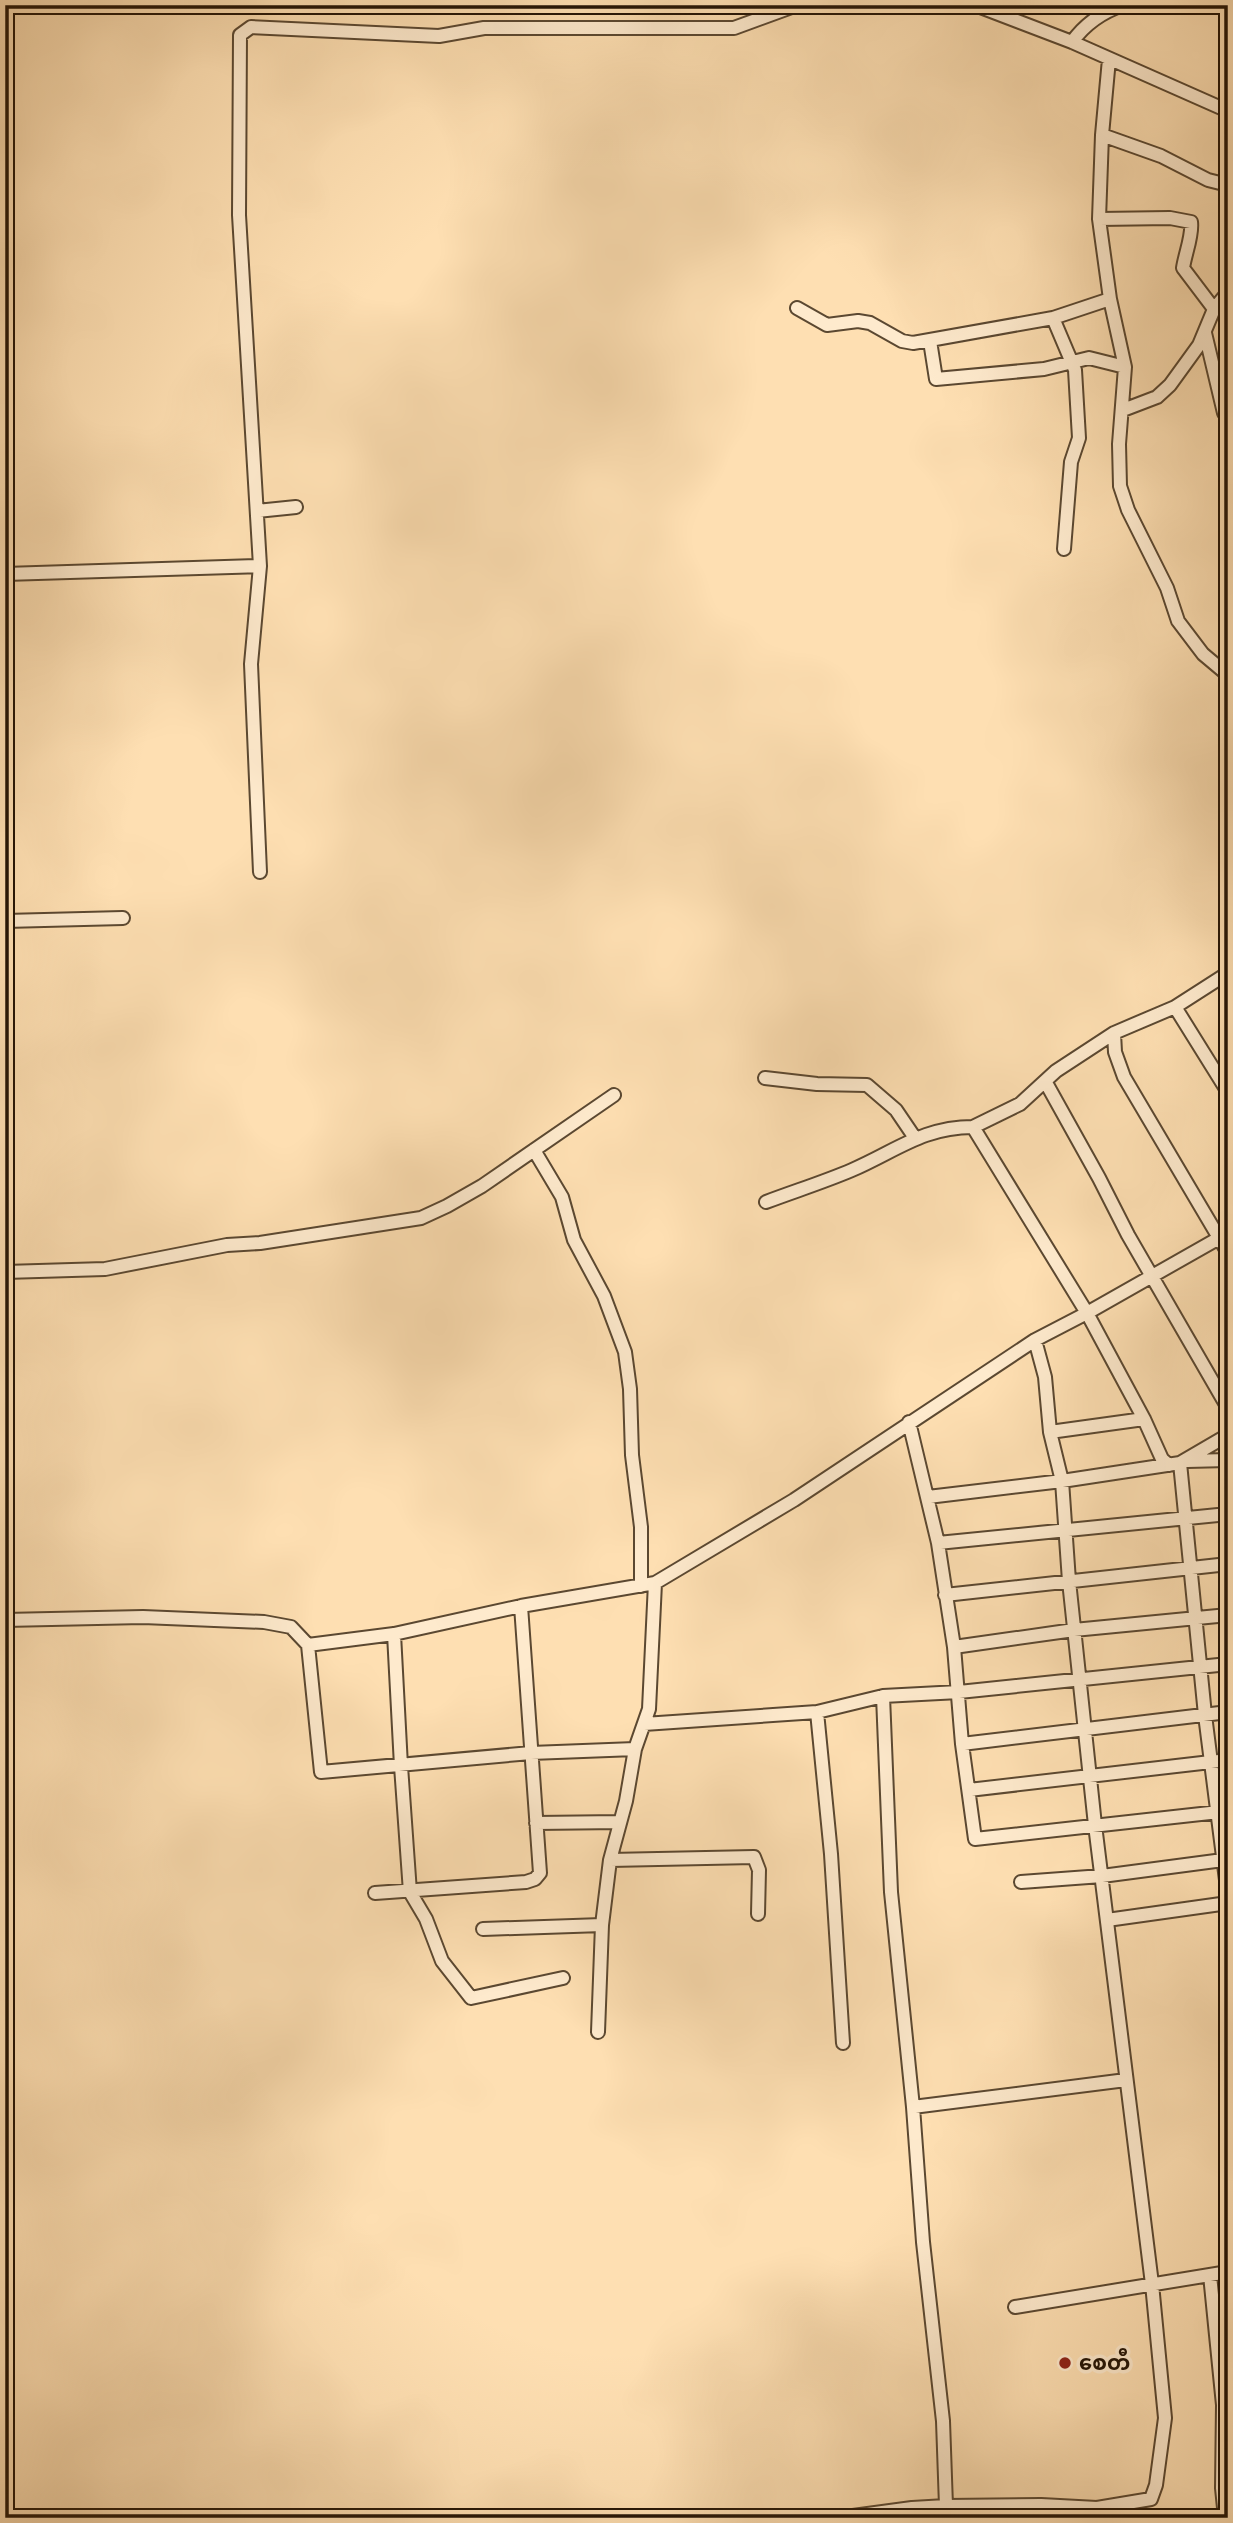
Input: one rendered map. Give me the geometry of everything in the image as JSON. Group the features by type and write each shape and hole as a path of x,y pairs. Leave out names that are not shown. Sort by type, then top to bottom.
{"street":[{"path":"260,872 251,664 260,566 239,215 240,34 251,27 439,36 484,28 734,28 797,5"},
{"path":"975,5 1072,42 1228,111"},
{"path":"1072,42 1083,26 1123,5"},
{"path":"1109,59 1102,135 1099,219 1110,299 1125,367 1119,444 1120,486 1128,510 1167,588 1178,621 1203,654 1228,675"},
{"path":"1102,135 1161,156 1208,180 1228,185"},
{"path":"1099,219 1170,218 1191,222 1193,231 1187,243 1183,268 1214,309"},
{"path":"1123,410 1157,397 1170,385 1199,345 1214,309 1228,292"},
{"path":"797,308 827,325 858,321 870,323 902,341 913,343 1053,318 1110,299"},
{"path":"1053,318 1075,370 1079,438 1071,461 1065,550"},
{"path":"1205,332 1224,413 1228,417"},
{"path":"930,341 936,379 1044,369 1089,358 1125,367"},
{"path":"257,511 296,508"},
{"path":"5,574 260,566"},
{"path":"5,921 123,918"},
{"path":"766,1202 854,1169 915,1138 951,1127 973,1127 1020,1104 1045,1081 1114,1033 1175,1007 1228,973"},
{"path":"1175,1007 1228,1093"},
{"path":"1114,1033 1115,1052 1124,1077 1223,1235 1228,1254"},
{"path":"765,1078 817,1084 867,1085 896,1110 915,1138"},
{"path":"1045,1081 1128,1235 1228,1408"},
{"path":"5,1272 105,1269 227,1245 260,1243 421,1218 482,1186 614,1096"},
{"path":"973,1127 1087,1313 1144,1419 1162,1459 1178,1463 1228,1435"},
{"path":"534,1150 562,1197 573,1240 604,1296 625,1352 630,1389 632,1455 641,1527 641,1586"},
{"path":"308,1645 394,1634 521,1606 655,1583 794,1500 1035,1340 1223,1235"},
{"path":"838,2518 946,2506 1041,2505 1097,2508 1151,2499 1156,2485 1165,2418 1152,2284 1084,1729 1062,1481 1050,1432 1045,1377 1035,1340"},
{"path":"1050,1432 1144,1419"},
{"path":"909,1422 938,1544 954,1647 962,1744 975,1839 1222,1811"},
{"path":"928,1497 1062,1481 1178,1463 1228,1460"},
{"path":"1178,1463 1210,1762 1222,1811 1223,1860 1228,1896"},
{"path":"938,1544 1228,1514"},
{"path":"945,1595 1228,1564"},
{"path":"598,2032 602,1925 610,1860 626,1801 635,1749 649,1709 655,1583"},
{"path":"375,1893 526,1882 535,1879 540,1873 521,1606"},
{"path":"954,1647 1074,1630 1228,1615"},
{"path":"5,1620 143,1617 264,1622 291,1628 308,1645 321,1772 531,1753 635,1749"},
{"path":"394,1634 410,1892 426,1919 442,1961 471,1998 563,1978"},
{"path":"644,1724 817,1712 883,1696 959,1692 1228,1664"},
{"path":"883,1696 891,1892 913,2108 923,2242 943,2421 946,2506"},
{"path":"817,1712 831,1854 844,2043"},
{"path":"962,1744 1228,1712"},
{"path":"969,1790 1228,1760"},
{"path":"536,1823 620,1822"},
{"path":"610,1860 754,1857 759,1870 758,1914"},
{"path":"1021,1882 1102,1876 1223,1860"},
{"path":"1107,1920 1228,1903"},
{"path":"483,1929 602,1925"},
{"path":"913,2108 1126,2080"},
{"path":"1015,2307 1228,2272"},
{"path":"1210,2274 1223,2405 1222,2488 1225,2518"}],"place":[{"name":"စေတီ","path":"1065,2363"}]}
